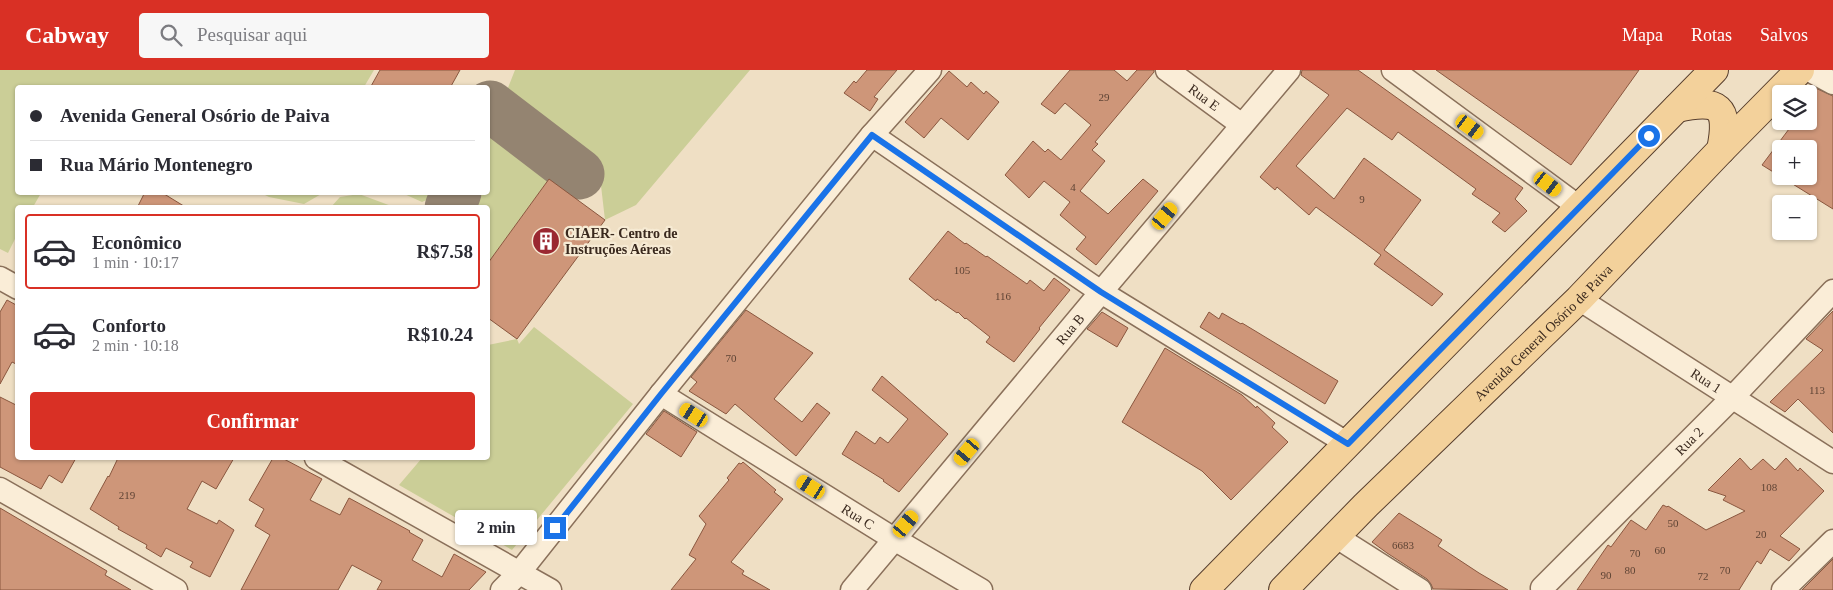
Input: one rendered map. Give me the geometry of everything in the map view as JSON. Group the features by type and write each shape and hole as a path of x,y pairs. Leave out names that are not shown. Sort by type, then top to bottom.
{"main road":[{"path":"1204,590 1714,70"},
{"name":"Avenida General Osório de Paiva","path":"1283,590 1335,536 1579,299 1800,70"},
{"path":"1677,108 1696,104 1716,106 1724,118 1725,130 1721,150"}],"street":[{"path":"502,590 519,573 661,394 872,135 930,70"},
{"name":"Rua E","path":"1167,70 1242,125"},
{"name":"Rua B","path":"852,590 1289,70"},
{"path":"1393,70 1579,207"},
{"path":"1809,70 1833,83"},
{"path":"872,135 1101,292 1348,444"},
{"path":"0,278 15,286"},
{"name":"Rua 2","path":"1542,588 1732,398 1833,291"},
{"name":"Rua 1","path":"1579,299 1833,462"},
{"name":"Rua C","path":"661,394 894,539 981,590"},
{"path":"320,460 550,590"},
{"path":"0,489 176,590"},
{"path":"1335,536 1420,590"},
{"path":"1783,590 1833,541"}],"green space":[{"path":"0,70 374,70 365,85 15,85 15,195 40,195 34,205 15,205 15,239 8,253 0,249"},
{"path":"515,70 750,70 636,205 605,220 600,177 511,111 504,98"},
{"path":"495,122 500,122 556,164 546,179 549,179 490,260 490,205 463,205 466,195 490,195 490,135"},
{"path":"265,195 320,195 304,204"},
{"path":"362,195 389,205 333,205 340,197"},
{"path":"406,195 438,195 422,202"},
{"path":"534,327 633,404 512,550 399,485 420,460 490,460 490,345 517,339 519,344"}],"building":[{"path":"380,70 460,70 452,85 372,85"},
{"path":"867,70 897,70 874,97 878,99 870,111 844,93"},
{"path":"1070,70 1114,70 1127,81 1137,70 1154,70 1095,142 1098,144 1092,150 1105,161 1080,191 1108,214 1143,179 1158,191 1096,265 1076,249 1086,237 1060,215 1070,202 1044,181 1029,198 1005,175 1033,141 1045,152 1048,149 1061,160 1091,125 1065,103 1055,114 1041,104"},
{"path":"1302,70 1358,70 1523,188 1515,199 1527,211 1505,232 1492,222 1500,213 1472,194 1476,189 1398,132 1392,140 1347,108 1296,166 1334,199 1364,158 1421,200 1384,250 1443,294 1432,306 1374,264 1381,255 1316,207 1309,215 1277,187 1275,190 1260,177 1329,95 1301,75"},
{"path":"1436,70 1639,70 1571,165"},
{"path":"949,71 967,87 971,82 984,94 986,91 999,102 968,140 941,118 924,138 905,122"},
{"path":"1817,89 1833,96 1833,209 1817,199 1817,195 1810,195 1794,185 1817,185 1817,140 1781,140 1788,130 1817,130"},
{"path":"1772,152 1772,171 1762,165"},
{"name":"CIAER- Centro de Instruções Aéreas","path":"549,179 605,220 517,339 490,319 490,260"},
{"path":"144,195 166,195 182,205 138,205"},
{"path":"948,231 1027,284 1030,280 1044,291 1054,278 1070,290 1014,362 986,342 990,337 966,318 937,299 936,301 909,279"},
{"path":"7,300 15,304 15,364 12,362 0,384 0,312"},
{"path":"746,310 813,353 774,399 802,422 817,403 830,413 796,456 735,404 726,414 689,391 697,382 691,377"},
{"path":"1833,311 1833,433 1798,399 1785,412 1770,402 1823,350 1806,339"},
{"path":"1102,312 1128,328 1117,347 1087,329"},
{"path":"1209,312 1219,319 1222,313 1242,323 1338,381 1325,404 1200,327"},
{"path":"1165,348 1242,395 1256,408 1257,406 1275,423 1272,427 1288,442 1231,500 1202,471 1122,422"},
{"path":"882,376 948,434 899,492 884,480 842,454 856,431 875,444 880,437 888,443 908,419 872,390"},
{"path":"0,397 15,404 15,460 75,460 62,483 49,475 41,489 0,467"},
{"path":"664,411 697,432 681,457 646,434"},
{"path":"1740,458 1751,470 1763,459 1775,470 1786,458 1798,471 1800,468 1824,491 1780,536 1800,549 1789,561 1770,549 1761,564 1757,561 1739,590 1577,590 1608,545 1611,547 1631,520 1646,530 1663,505 1668,506 1706,530 1745,511 1723,500 1726,496 1708,490"},
{"path":"117,460 233,460 216,489 202,481 187,509 217,524 219,520 234,530 210,577 190,567 193,562 166,548 161,557 146,548 147,545 118,529 119,527 90,509"},
{"path":"272,460 286,460 322,479 310,500 340,515 349,498 423,540 412,560 442,577 454,554 486,572 469,590 377,590 382,581 352,565 338,590 241,590 270,535 255,526 264,509 249,500"},
{"path":"743,462 776,490 774,492 783,499 731,562 744,571 742,574 770,590 671,590 696,559 689,555 706,524 699,516 729,480 727,478 739,463"},
{"path":"0,508 107,571 105,575 131,590 0,590"},
{"path":"1399,513 1442,540 1438,546 1508,590 1433,589 1427,579 1372,542"},
{"path":"1833,559 1833,590 1802,590"}],"taxiway":[{"path":"490,106 579,174"},
{"path":"451,205 455,195"}],"place":[{"name":"CIAER- Centro de Instruções Aéreas","path":"546,241"}],"route":[{"path":"555,528 661,394 872,135 1101,292 1348,444 1649,136"}]}
